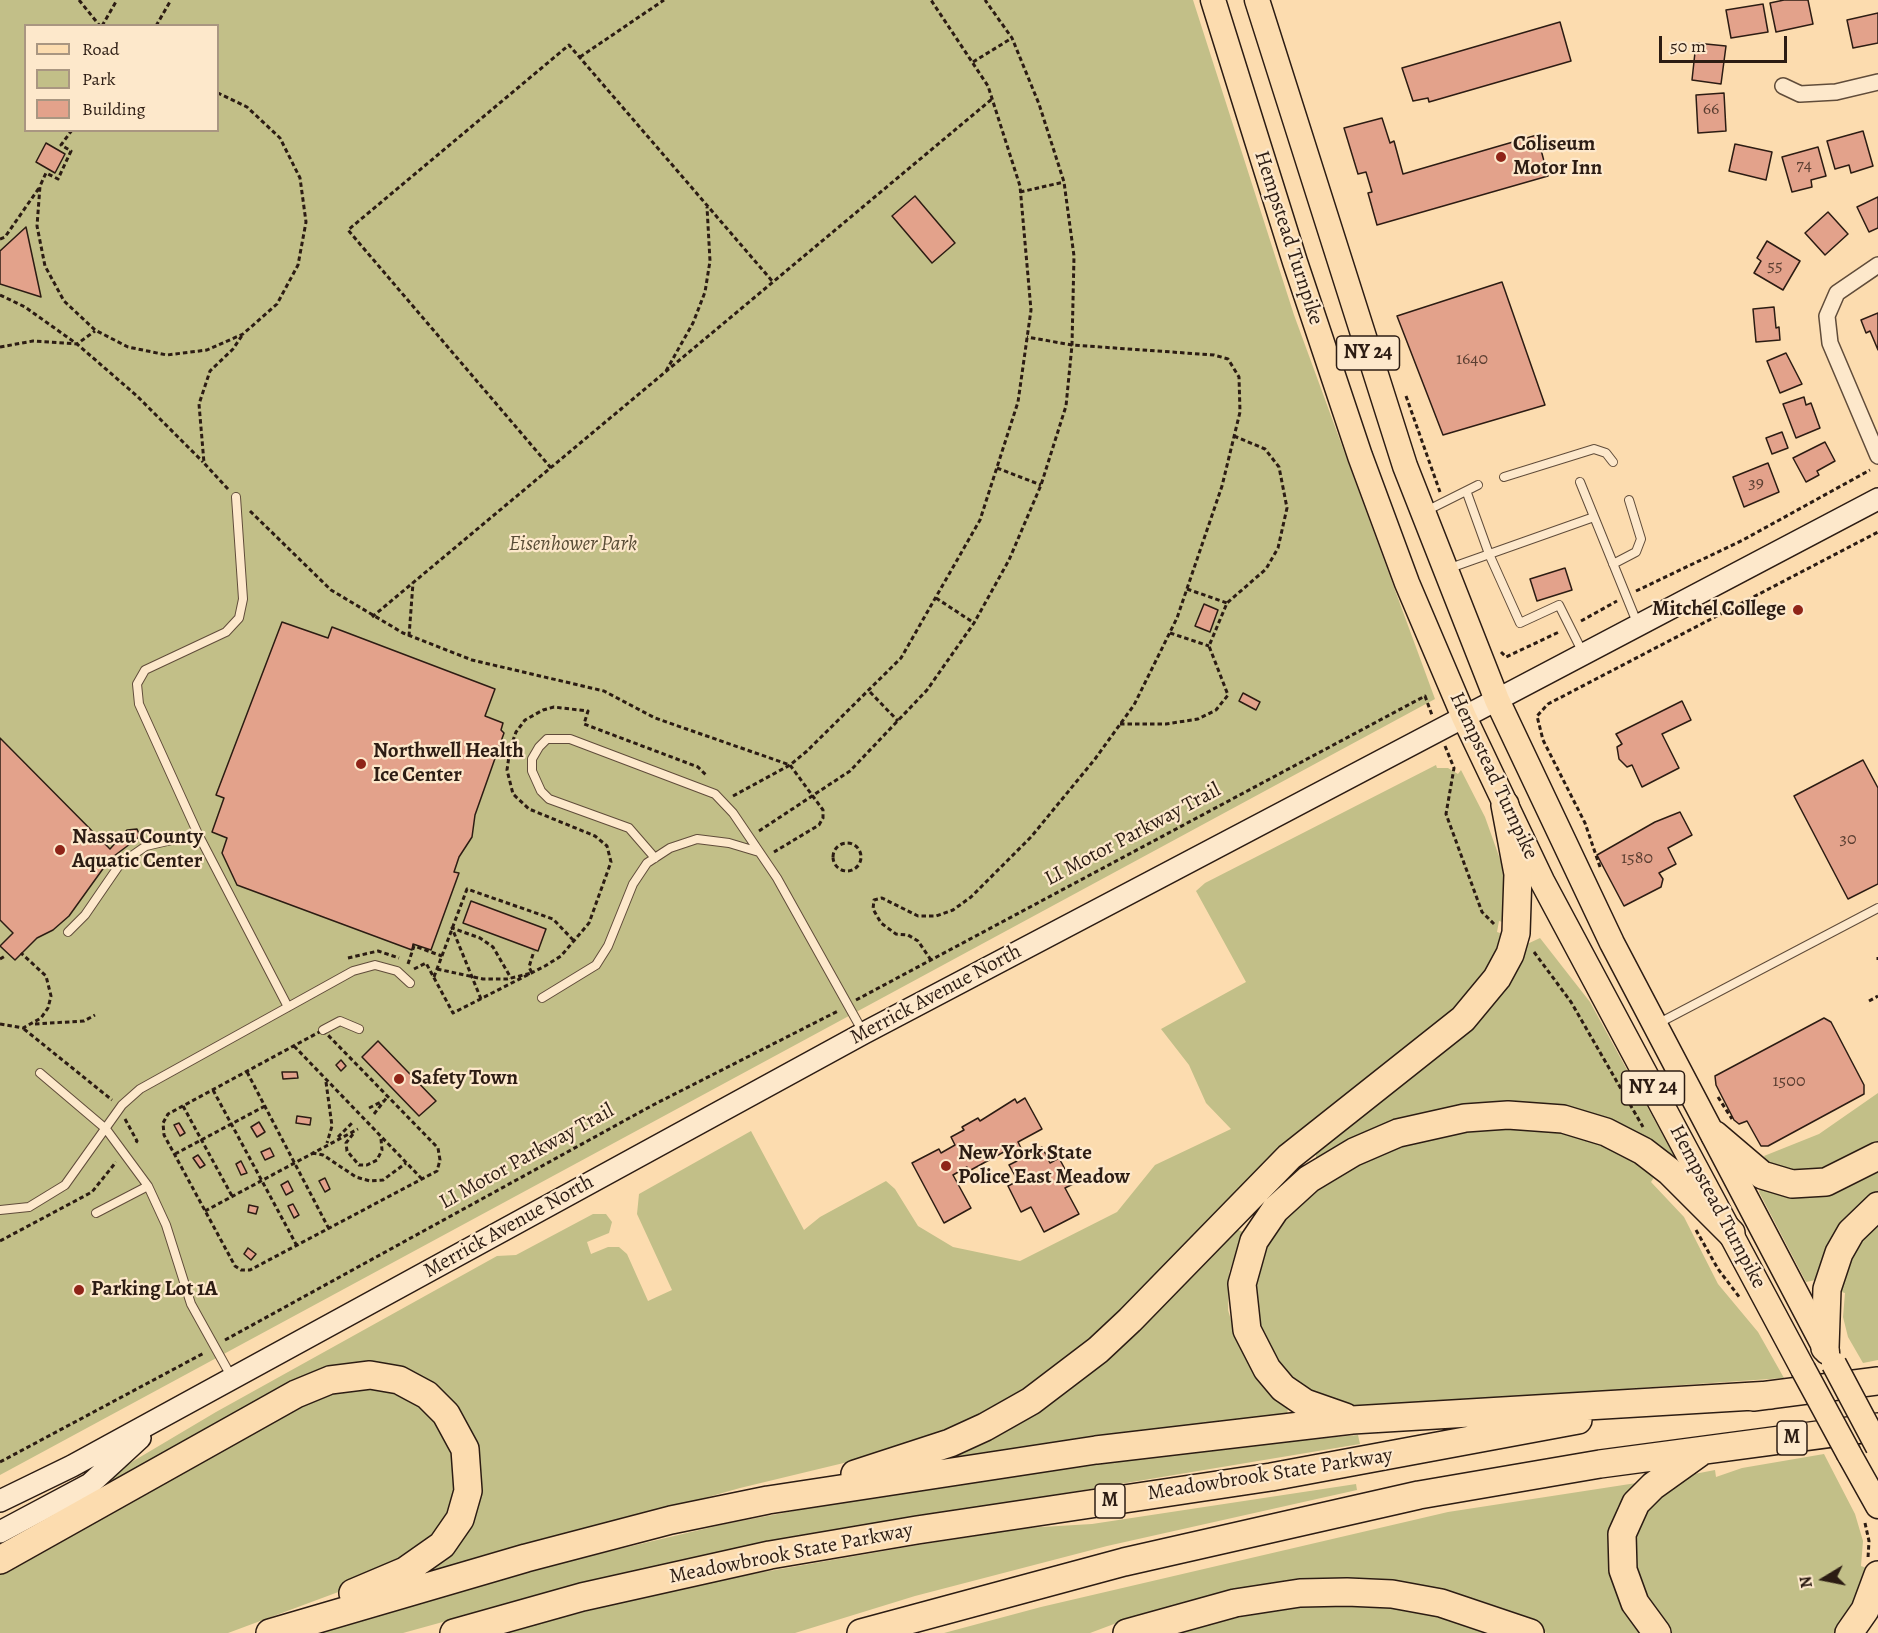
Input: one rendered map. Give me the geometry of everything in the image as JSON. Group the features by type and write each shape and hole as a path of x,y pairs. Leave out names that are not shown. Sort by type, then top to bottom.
{"highway":[{"path":"768,1500 950,1443 1031,1401 1098,1350 1131,1320 1288,1157 1464,1019 1497,978 1516,933 1518,874 1505,806"},
{"path":"1352,1420 1305,1403 1283,1388 1267,1369 1247,1330 1242,1284 1254,1241 1275,1210 1309,1179 1354,1152 1398,1133 1465,1118 1508,1115 1563,1119 1606,1132 1643,1150 1667,1168 1731,1233"},
{"path":"1724,1128 1762,1175 1792,1184 1826,1182 1878,1156"},
{"path":"1830,1356 1827,1289 1839,1252 1851,1232 1878,1206"},
{"path":"0,1560 296,1394 330,1380 370,1375 399,1380 426,1395 446,1414 465,1449 468,1491 460,1519 442,1545 420,1563 263,1633"},
{"name":"Meadowbrook State Parkway","path":"454,1633 582,1597 770,1555 917,1530 1294,1473 1595,1417 1878,1381"},
{"path":"270,1633 548,1552 671,1520 768,1500 1096,1450 1352,1420 1771,1395"},
{"name":"M","path":"861,1633 1125,1562 1419,1495 1600,1464 1878,1427"},
{"path":"1657,1633 1635,1603 1623,1570 1622,1534 1636,1503 1653,1486 1705,1449"},
{"path":"1849,1633 1865,1610 1878,1575"},
{"path":"1127,1633 1236,1603 1300,1593 1347,1592 1392,1594 1441,1603 1530,1633"}],"main road":[{"name":"Hempstead Turnpike","path":"1213,0 1295,262 1360,456 1407,583 1464,717 1547,891 1878,1506"},
{"name":"Hempstead Turnpike","path":"1257,0 1353,308 1433,508 1445,570 1497,700 1612,943 1655,1025 1724,1128 1830,1356 1878,1447"},
{"name":"Merrick Avenue North","path":"0,1501 72,1466 864,1033 1878,499"},
{"path":"0,1532 90,1484 170,1411"}],"street":[{"path":"1783,86 1800,94 1836,92 1878,82"},
{"path":"1878,265 1837,293 1827,316 1830,343 1878,456"}],"lane":[{"path":"1504,477 1594,449 1606,453 1613,462"},
{"path":"1580,482 1638,625"},
{"path":"1433,508 1478,486"},
{"path":"1467,493 1489,554 1520,623 1559,605 1583,655"},
{"path":"236,497 243,599 239,618 226,632 145,670 137,684 139,704 198,834 288,1007"},
{"path":"1613,564 1636,552 1641,539 1629,500"},
{"path":"1445,570 1594,517"},
{"path":"655,858 629,828 549,799 541,791 532,771 532,759 547,739 570,739 715,794 733,813 777,878 864,1033"},
{"path":"68,932 86,915 120,864 146,846 198,834"},
{"path":"542,998 596,965 608,946 633,884 647,863 670,848 697,839 729,843 759,852"},
{"path":"1655,1025 1878,908"},
{"path":"0,1210 29,1207 55,1194 65,1185 122,1105 140,1089 352,971 375,965 397,971 410,983"},
{"path":"323,1030 340,1021 359,1029"},
{"path":"40,1073 106,1129 148,1186 166,1225 191,1304 232,1377"},
{"path":"96,1213 148,1186"}],"path":[{"path":"79,0 99,24"},
{"path":"102,24 117,0"},
{"path":"157,24 171,0"},
{"path":"580,57 664,0"},
{"path":"729,791 734,797 790,765 901,658 980,520 1018,402 1031,310 1020,192 988,86 931,0"},
{"path":"757,833 850,771 927,690 974,623 1009,560 1041,485 1066,406 1072,345 1074,256 1064,182 1039,104 1012,38 985,0"},
{"path":"973,62 1012,38"},
{"path":"551,468 348,230 569,45 773,282"},
{"path":"204,463 200,404 210,371 233,349 243,334 277,304 298,265 306,222 300,178 280,138 248,107 219,93"},
{"path":"372,617 992,99"},
{"path":"0,239 5,237 40,186 46,173 58,179 71,151 61,145 71,132"},
{"path":"1020,192 1064,182"},
{"path":"40,186 37,226 45,266 64,301 95,330 128,347 167,355 207,350 243,334"},
{"path":"665,372 693,323 705,292 710,261 707,205"},
{"path":"0,295 25,307 77,344 137,396 331,590 372,617 409,636 472,660 604,692 655,718 790,765 814,795 823,810 823,818 819,825 773,853"},
{"path":"0,347 33,341 77,344 95,330"},
{"path":"931,960 918,941 908,935 896,934 881,923 873,909 874,900 882,898 918,916 936,916 953,910 970,897 1031,837 1120,724 1134,705 1170,633 1188,589 1222,486 1240,412 1239,377 1228,359 1214,355 1072,345 1027,337"},
{"path":"1406,396 1433,508"},
{"path":"1209,646 1227,603 1270,562 1278,549 1287,508 1279,467 1265,449 1234,436"},
{"path":"1498,650 1506,657 1570,626 1626,596 1743,540 1878,465"},
{"path":"997,468 1041,485"},
{"path":"1601,870 1584,823 1543,740 1537,716 1548,704 1878,532"},
{"path":"409,636 413,583"},
{"path":"1188,589 1227,603"},
{"path":"936,598 974,623"},
{"path":"1120,724 1166,724 1198,719 1216,710 1228,695 1224,678 1209,646 1170,633"},
{"path":"869,691 898,721"},
{"name":"LI Motor Parkway Trail","path":"856,1000 1425,696"},
{"path":"342,962 365,952 378,951 392,954 414,969 426,963 453,1013 532,973 561,956 575,942 588,923 611,862 607,846 595,836 529,809 513,794 507,770 510,749 516,732 525,720 543,710 554,707 588,711 584,724 698,767 712,780"},
{"path":"1454,768 1446,814 1482,912 1497,926"},
{"path":"840,844 854,844 860,852 861,861 851,871 842,870 835,864 834,851 840,844"},
{"path":"434,977 467,889 553,919 575,942"},
{"path":"452,928 481,999"},
{"path":"452,928 480,938 493,947 511,978"},
{"path":"1529,942 1571,1002 1646,1131"},
{"path":"408,964 414,946 442,956"},
{"path":"532,973 529,967 534,951"},
{"path":"21,953 46,976 50,984 48,1008 34,1024"},
{"path":"0,958 5,956"},
{"path":"437,969 472,977 511,978 532,973"},
{"path":"1869,1001 1878,996"},
{"name":"LI Motor Parkway Trail","path":"232,1335 653,1105 838,1010"},
{"path":"23,1028 34,1024 84,1021 95,1016"},
{"path":"0,1024 23,1028 113,1101"},
{"path":"323,1030 438,1148 440,1160 437,1171 250,1270 241,1270 235,1266 164,1135 163,1123 168,1114 323,1030"},
{"path":"294,1046 423,1180"},
{"path":"246,1072 329,1229"},
{"path":"326,1080 332,1126 326,1144"},
{"path":"213,1090 297,1246"},
{"path":"1715,1093 1724,1128"},
{"path":"374,1114 388,1096"},
{"path":"369,1108 383,1101"},
{"path":"183,1106 232,1196"},
{"path":"175,1154 265,1107"},
{"path":"125,1119 137,1141 135,1144"},
{"path":"337,1138 352,1124"},
{"path":"358,1129 346,1143 347,1151 358,1165 367,1165 377,1160 382,1150 381,1137"},
{"path":"205,1211 337,1138 354,1133"},
{"path":"310,1153 323,1155 357,1178 370,1181 383,1180 407,1163"},
{"path":"0,1241 92,1192 116,1162"},
{"path":"1695,1228 1718,1269 1744,1302"},
{"path":"0,1462 195,1358"}],"green space":[{"name":"Eisenhower Park","path":"0,0 1193,0 1294,315 1435,699 0,1475"},
{"path":"1436,765 1437,768 1448,768 1458,774 1461,770 1485,817 1501,862 1507,899 1506,923 1499,921 1497,932 1503,934 1486,973 1463,1002 1109,1326 1045,1376 980,1417 910,1447 740,1488 429,1576 425,1568 478,1461 379,1365 6,1545 2,1539 216,1412 497,1256 516,1255 593,1214 606,1214 612,1222 609,1233 587,1242 591,1254 608,1247 619,1247 627,1254 648,1301 672,1290 637,1214 639,1194 751,1131 804,1230 820,1217 886,1181 895,1189 918,1226 953,1247 1020,1261 1117,1212 1155,1165 1231,1129 1206,1103 1189,1065 1161,1029 1246,982 1196,891 1205,883"},
{"path":"1540,938 1590,1002 1679,1165 1657,1143 1645,1143 1555,1107 1346,1143 1316,1159 1316,1145 1525,945"},
{"path":"1878,1093 1878,1148 1819,1175 1787,1176 1768,1164 1764,1156 1819,1134"},
{"path":"1521,1125 1567,1131 1612,1145 1657,1173 1651,1182 1684,1217 1718,1284 1758,1332 1784,1378 1639,1388 1391,1411 1338,1405 1292,1382 1264,1348 1251,1309 1252,1272 1271,1228 1323,1181 1413,1139 1471,1127"},
{"path":"1878,1164 1878,1195 1821,1279 1806,1282 1759,1192 1760,1187"},
{"path":"1878,1215 1878,1360 1863,1363 1848,1337 1843,1317 1845,1293 1835,1290 1843,1259"},
{"path":"1234,1228 1243,1232 1229,1273 1228,1310 1238,1344 1258,1379 1288,1407 1287,1416 947,1463 943,1454"},
{"path":"349,1387 392,1390 431,1413 452,1450 456,1494 441,1531 376,1578 228,1633 0,1633 0,1570 308,1398"},
{"path":"1358,1435 1360,1444 748,1546 598,1579 403,1633 313,1633 471,1584 725,1524 899,1491 1167,1452"},
{"path":"1824,1454 1855,1514 1863,1541 1861,1566 1869,1569 1858,1603 1837,1633 1667,1633 1640,1600 1631,1527 1649,1496 1684,1476 1715,1470 1716,1477 1742,1468"},
{"path":"1643,1482 1618,1506 1609,1540 1611,1576 1628,1617 1642,1633 1547,1633 1454,1599 1234,1592 1130,1618 1090,1633 944,1633 1041,1607 1448,1512"},
{"path":"1356,1484 1357,1490 1107,1546 915,1596 795,1633 500,1633 695,1584 918,1545 1025,1528 1092,1524"},
{"path":"1324,1604 1394,1605 1459,1617 1504,1633 1164,1633 1256,1614"}],"building":[{"path":"1784,0 1808,0 1813,24 1776,32 1770,3"},
{"path":"1763,4 1768,32 1731,38 1726,10"},
{"path":"1878,13 1878,43 1853,48 1847,20"},
{"path":"1560,22 1571,61 1429,102 1428,98 1413,101 1402,68"},
{"path":"1696,43 1726,46 1721,84 1692,80"},
{"path":"1724,93 1726,131 1698,133 1696,95"},
{"name":"Coliseum Motor Inn","path":"1382,118 1390,143 1394,141 1403,174 1537,135 1548,176 1377,225 1368,193 1372,192 1366,172 1358,174 1344,128"},
{"path":"1863,131 1873,166 1851,173 1849,165 1835,169 1827,141"},
{"path":"46,143 65,154 55,173 36,162"},
{"path":"1735,144 1772,152 1766,180 1729,171"},
{"path":"1818,147 1826,176 1811,180 1812,187 1792,192 1782,157"},
{"path":"915,196 955,243 932,263 892,216"},
{"path":"1878,197 1878,228 1869,232 1857,207"},
{"path":"1828,212 1848,234 1825,255 1805,233"},
{"path":"26,227 41,297 0,284 0,251"},
{"path":"1767,241 1800,261 1783,290 1754,273 1761,261 1757,258"},
{"path":"1502,282 1545,405 1443,435 1397,316"},
{"path":"1774,307 1780,340 1756,342 1753,309"},
{"path":"1878,313 1878,350 1870,331 1866,333 1861,320"},
{"path":"1786,353 1802,384 1780,393 1767,361"},
{"path":"1804,397 1806,405 1811,403 1820,428 1796,438 1783,404"},
{"path":"1782,432 1788,448 1772,454 1766,438"},
{"path":"1825,442 1835,461 1817,471 1819,475 1806,482 1793,458"},
{"path":"1768,463 1779,492 1744,507 1733,477"},
{"path":"1565,568 1572,590 1537,601 1530,579"},
{"path":"1204,604 1218,610 1210,632 1195,626"},
{"name":"Northwell Health Ice Center","path":"282,622 328,638 332,627 495,689 485,716 503,723 501,730 504,733 475,815 472,837 459,857 454,872 459,873 431,950 413,944 412,950 237,885 222,853 227,838 212,832 224,798 216,795"},
{"path":"1243,693 1260,702 1256,710 1239,701"},
{"path":"1682,701 1691,720 1662,734 1679,768 1642,787 1632,765 1627,767 1619,759 1617,747 1622,744 1616,734"},
{"name":"Nassau County Aquatic Center","path":"0,738 110,849 127,830 137,829 139,834 138,838 110,859 69,916 53,930 37,938 15,960 0,946 13,933 0,920"},
{"path":"1863,760 1878,788 1878,884 1848,899 1794,796"},
{"path":"1680,812 1692,835 1668,848 1676,864 1659,873 1663,879 1661,887 1624,906 1597,855 1655,822"},
{"path":"471,901 546,929 538,951 463,923"},
{"path":"1824,1018 1831,1022 1864,1085 1864,1094 1768,1146 1761,1146 1747,1121 1739,1124 1734,1120 1716,1085 1715,1076"},
{"name":"Safety Town","path":"378,1041 436,1101 419,1116 362,1057"},
{"path":"341,1060 346,1066 341,1071 336,1065"},
{"path":"282,1072 297,1072 298,1078 283,1079"},
{"name":"New York State Police East Meadow","path":"1025,1098 1042,1129 1018,1142 1025,1156 1042,1147 1050,1163 1059,1158 1073,1184 1065,1188 1079,1214 1044,1232 1031,1207 1021,1212 1008,1186 1018,1181 1009,1165 1017,1161 1011,1148 969,1171 967,1167 953,1175 971,1208 944,1223 912,1163 939,1149 941,1153 955,1145 951,1137 964,1130 962,1127 978,1118 980,1121 1015,1099 1017,1103"},
{"path":"297,1116 311,1118 310,1125 296,1123"},
{"path":"259,1122 265,1132 257,1137 251,1127"},
{"path":"179,1123 185,1133 180,1136 174,1125"},
{"path":"270,1148 274,1156 265,1160 261,1152"},
{"path":"198,1155 205,1165 200,1168 193,1158"},
{"path":"241,1161 247,1173 241,1175 236,1164"},
{"path":"325,1178 330,1189 325,1192 319,1181"},
{"path":"288,1181 293,1191 286,1195 281,1185"},
{"path":"293,1204 299,1215 294,1218 288,1206"},
{"path":"249,1205 258,1207 256,1214 248,1212"},
{"path":"248,1248 256,1254 251,1260 244,1254"}],"place":[{"name":"Coliseum Motor Inn","path":"1501,157"},
{"name":"Mitchel College","path":"1798,610"},
{"name":"Northwell Health Ice Center","path":"361,764"},
{"name":"Nassau County Aquatic Center","path":"60,850"},
{"name":"Safety Town","path":"399,1079"},
{"name":"New York State Police East Meadow","path":"946,1166"},
{"name":"Parking Lot 1A","path":"79,1290"}]}
